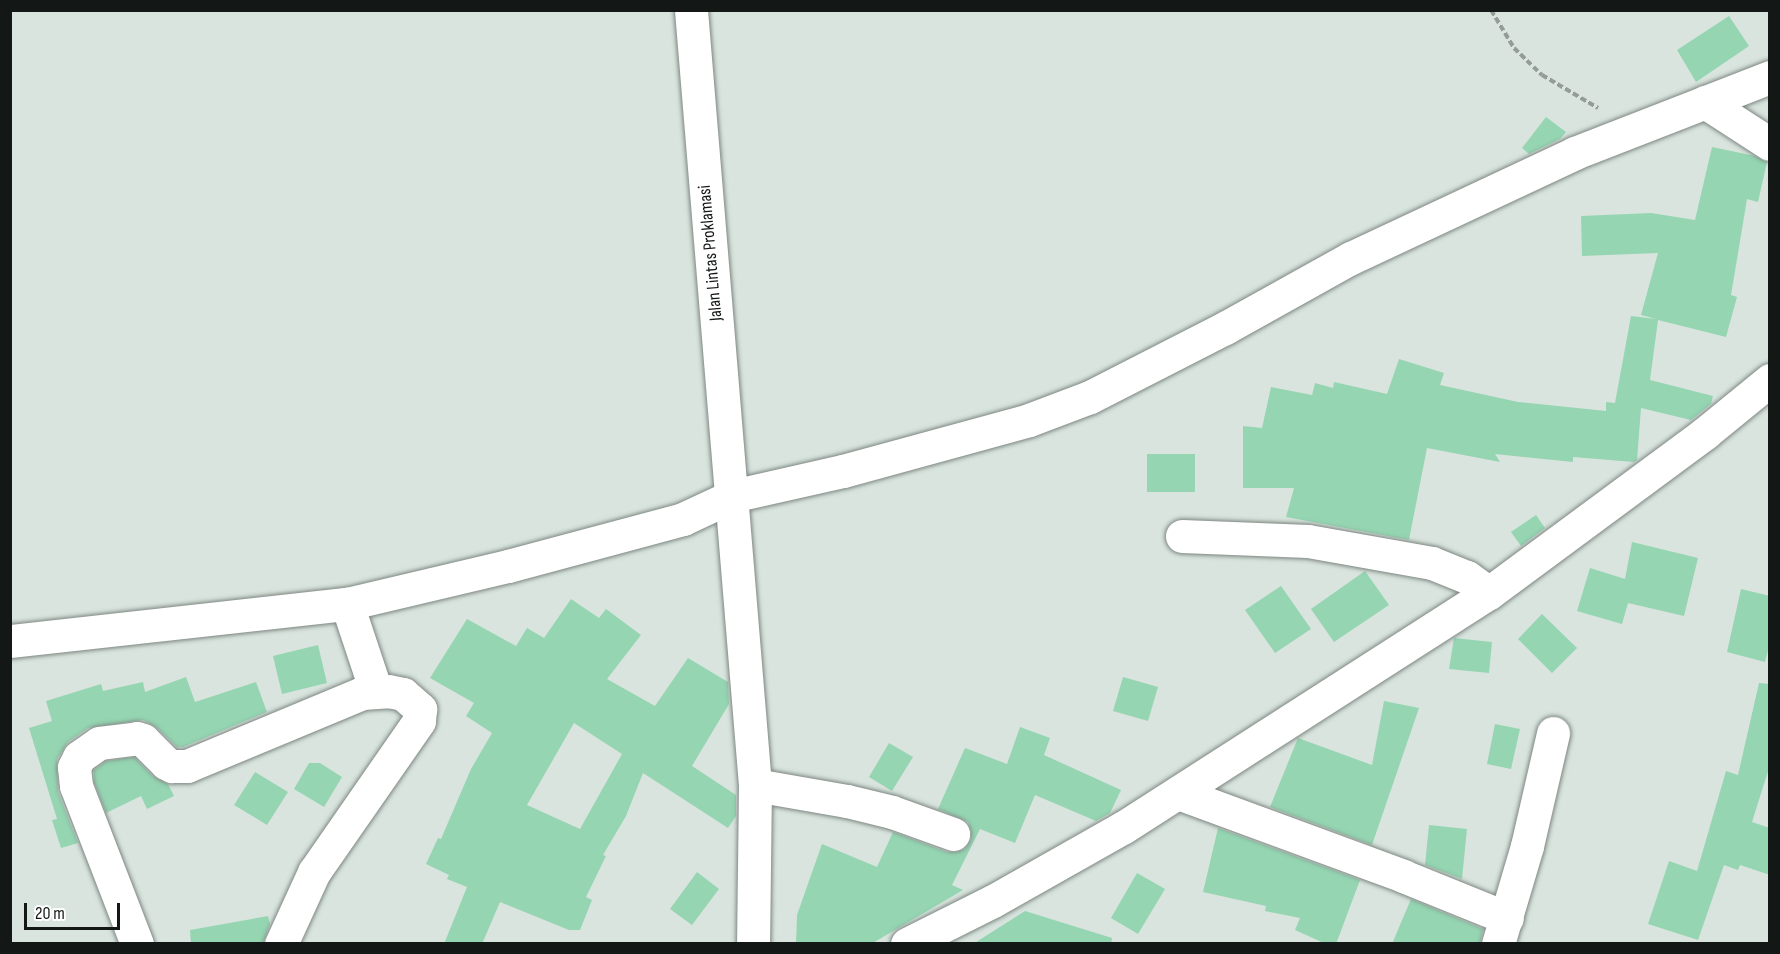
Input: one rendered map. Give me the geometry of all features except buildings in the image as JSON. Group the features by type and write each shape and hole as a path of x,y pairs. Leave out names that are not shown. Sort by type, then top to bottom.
{"street":[{"name":"Jalan Lintas Proklamasi","path":"691,10 755,785 753,944"},
{"path":"10,641 347,604 508,566 683,519 732,496 843,471 1029,420 1090,397 1225,328 1351,258 1633,128 1770,77"},
{"path":"1705,102 1770,144"},
{"path":"907,944 993,901 1178,793 1489,593 1706,433 1770,380"},
{"path":"1182,536 1308,541 1432,563 1467,577 1489,593"},
{"path":"347,604 376,691"},
{"path":"137,944 76,786 74,767 80,757 99,744 137,738 143,740 166,763 172,766 187,766 353,697 376,691 388,691 411,699 420,709 421,718 314,872 281,944"},
{"path":"1178,793 1403,876 1503,931 1553,734"},
{"path":"755,785 847,801 892,812 953,834"}],"path":[{"path":"1491,10 1514,48 1542,75 1633,128"}]}
